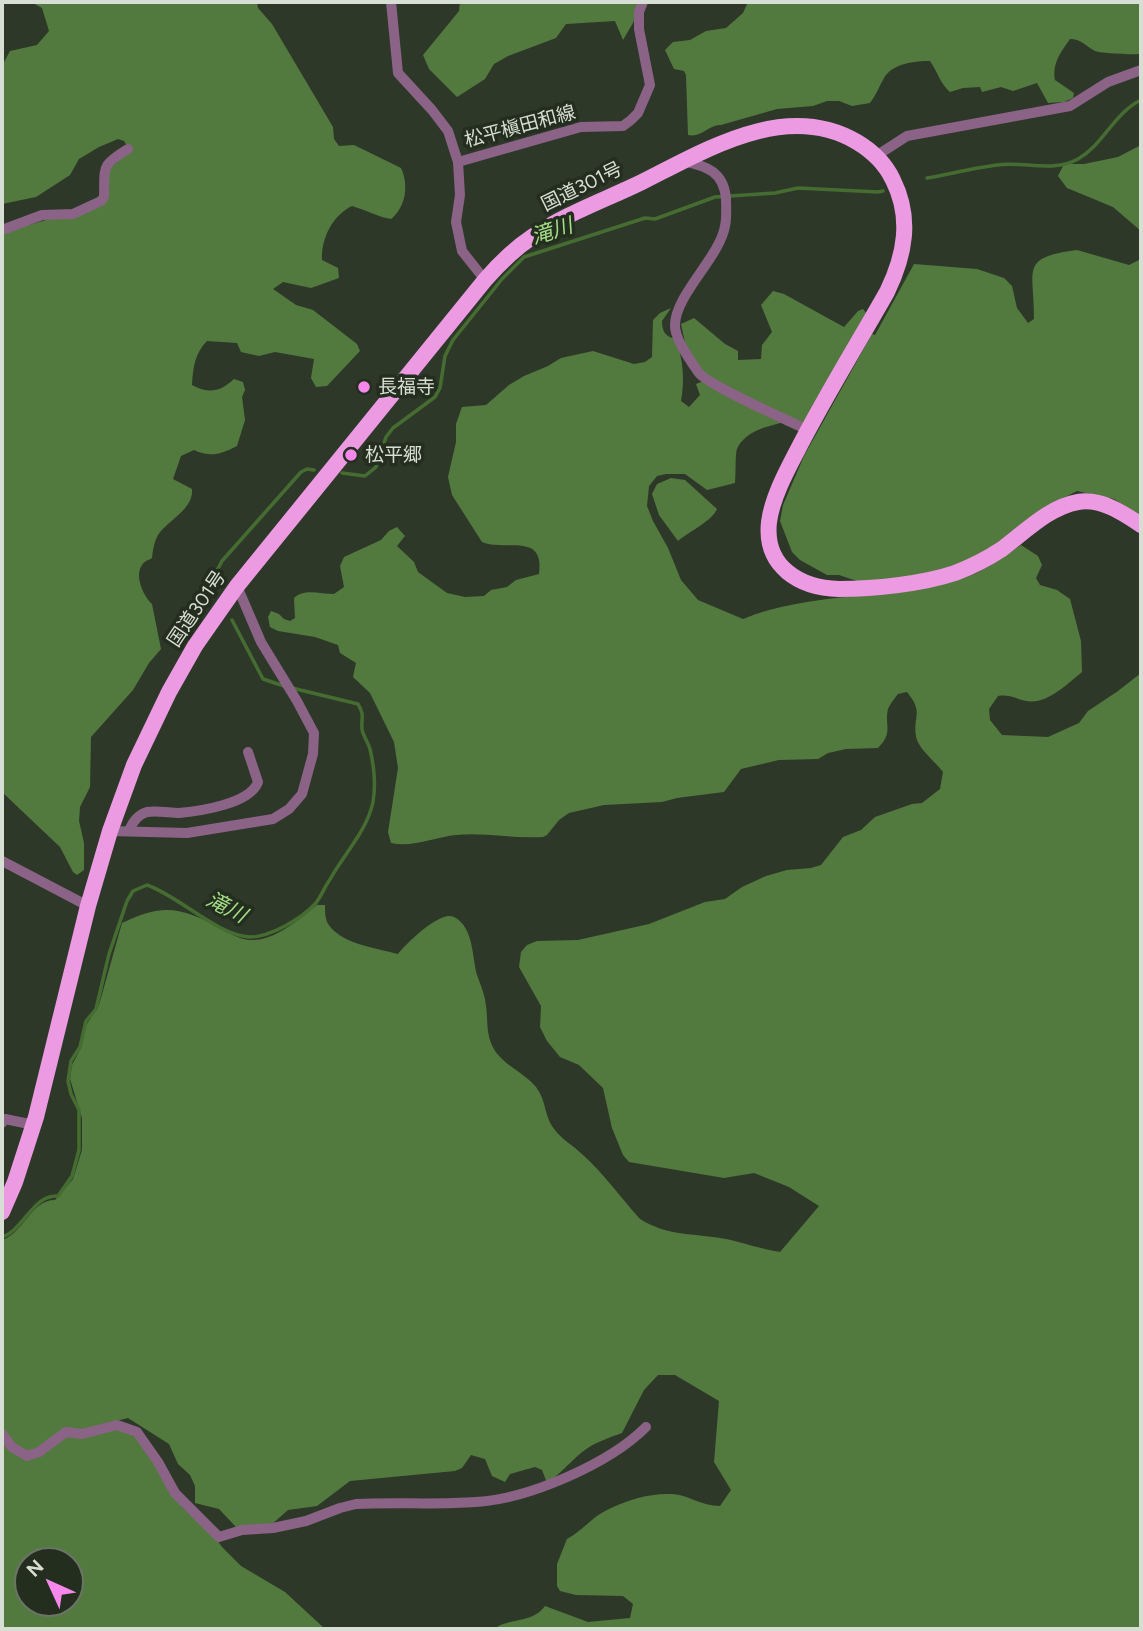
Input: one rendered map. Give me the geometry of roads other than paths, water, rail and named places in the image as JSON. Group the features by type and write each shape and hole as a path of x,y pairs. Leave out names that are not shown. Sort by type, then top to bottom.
{"highway":[{"name":"国道301号","path":"3,1209 34,1125 88,906 110,831 134,765 169,692 195,646 237,586 485,280 505,258 533,236 715,146 761,130 808,126 825,128 849,137 876,156 890,173 903,207 906,228 902,258 887,292 808,430 772,509 769,523 771,546 783,569 807,585 822,589 858,589 951,575 984,560 1041,519 1082,501 1125,514 1141,525"}],"street":[{"path":"391,2 398,73 448,131 458,162 460,195 456,222 461,251 485,280"},
{"name":"松平槇田和線","path":"458,162 581,127 624,126 631,120 638,113 650,85 639,29 639,12 643,2"},
{"path":"876,156 906,136 1070,106 1108,82 1141,70"},
{"path":"2,230 42,215 73,214 101,201 104,197 104,168 110,160 128,149"},
{"path":"683,161 713,171 723,182 726,196 725,227 718,244 677,313 675,328 682,346 702,376 808,430"},
{"path":"110,831 187,833 273,820 289,809 302,794 315,747 314,733 261,642 237,586"},
{"path":"129,831 132,822 147,812 195,811 227,804 252,792 258,782 248,752"},
{"path":"2,861 88,906"},
{"path":"2,1123 5,1119 34,1125"},
{"path":"2,1434 12,1447 27,1456 39,1452 66,1432 82,1434 117,1425 137,1432 175,1493 219,1537 243,1530 295,1523 356,1504 476,1502 517,1497 590,1465 635,1438 646,1427"}],"waterway":[{"name":"滝川","path":"927,178 997,165 1049,166 1068,163 1087,153 1123,113 1141,100"},
{"name":"滝川","path":"342,473 365,476 376,467 386,437 393,428 435,397 440,388 445,356 453,340 502,279 524,257 645,218 655,219 715,197 775,193 798,188 883,191"},
{"name":"滝川","path":"218,585 216,578 222,561 301,472 314,470"},
{"name":"滝川","path":"232,620 263,679 284,686"},
{"name":"滝川","path":"2,1237 17,1227 35,1206 49,1197 58,1196 72,1176 79,1150 79,1110 68,1081 71,1061 80,1047 86,1021 96,1009 109,954 133,891 147,885 225,930 250,937 267,934 294,921 315,904 366,823 373,802 374,776 358,704 292,688"}],"place":[{"name":"長福寺","path":"364,387"},
{"name":"松平郷","path":"351,455"}]}
